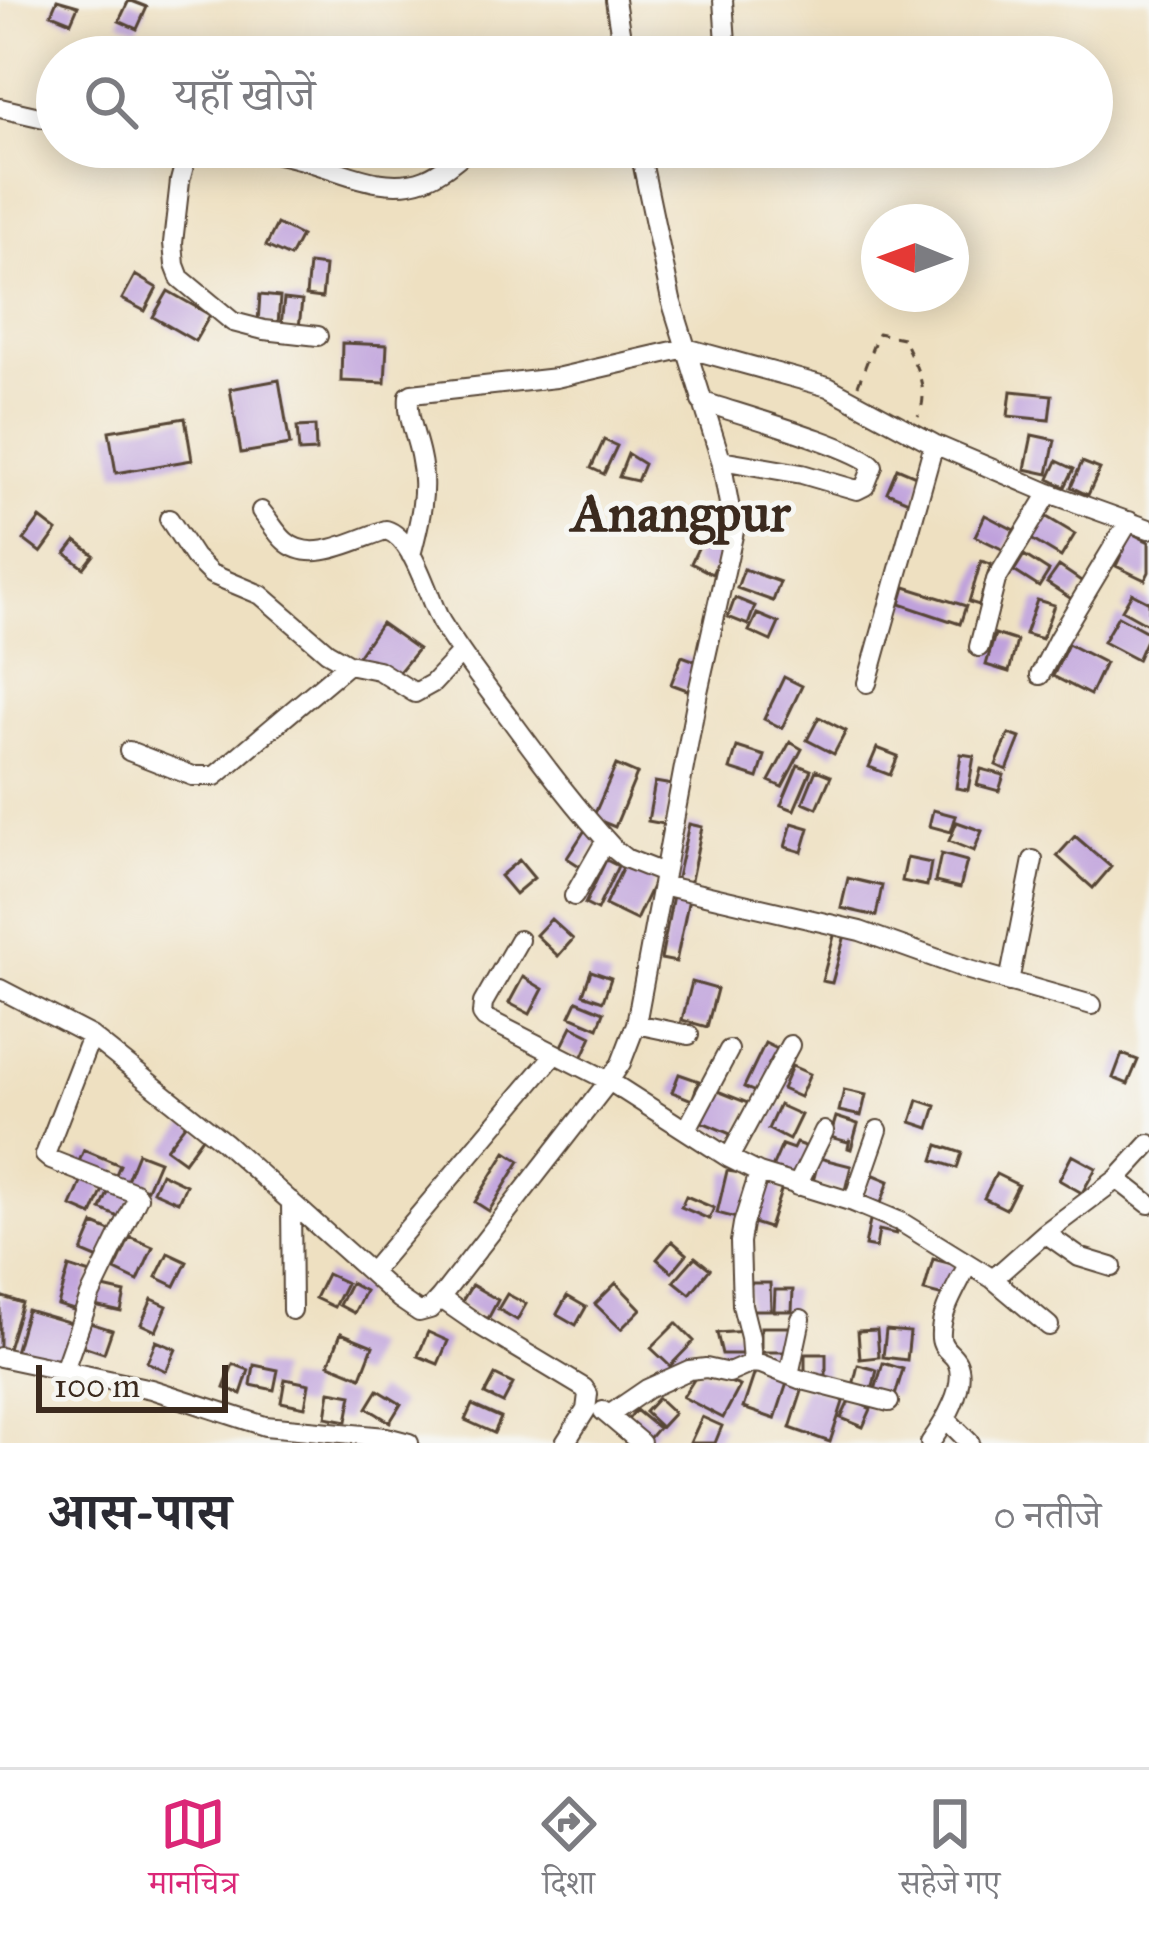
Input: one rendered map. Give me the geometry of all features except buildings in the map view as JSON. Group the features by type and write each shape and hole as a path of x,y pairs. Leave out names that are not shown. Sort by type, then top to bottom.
{"street":[{"path":"614,0 620,36"},
{"path":"723,0 726,36"},
{"path":"0,108 36,116"},
{"path":"184,168 173,243 179,278 233,322 318,336"},
{"path":"327,168 382,183 424,180 441,168"},
{"path":"0,989 91,1036 224,1142 419,1312 430,1309 440,1298 610,1081 636,1024 706,655 732,548 733,518 721,460 686,348 643,168"},
{"path":"411,555 424,490 409,396 556,378 686,348 803,378 853,398 934,444 1149,529"},
{"path":"701,401 838,446 873,466 865,486 857,490 802,474 721,460"},
{"path":"867,683 934,444"},
{"path":"979,647 996,580 1049,493"},
{"path":"262,511 286,542 298,548 341,547 386,530 398,535 461,653 553,777 625,858 707,898 860,931 1092,1005"},
{"path":"169,519 202,567 220,580 261,595 327,652 348,664 378,670 415,693 433,683 461,653"},
{"path":"1040,675 1129,520"},
{"path":"129,751 193,776 215,776 348,664"},
{"path":"574,896 606,840"},
{"path":"1010,982 1033,860"},
{"path":"519,940 487,994 482,1014 610,1081 759,1173 901,1222 994,1279 1049,1326"},
{"path":"636,1024 689,1035"},
{"path":"64,1370 90,1296 138,1197 45,1155 91,1036"},
{"path":"729,1158 790,1045"},
{"path":"687,1129 728,1050"},
{"path":"370,1272 554,1055"},
{"path":"853,1202 878,1130"},
{"path":"797,1186 824,1131"},
{"path":"994,1279 1117,1179 1149,1144"},
{"path":"752,1364 742,1305 740,1242 759,1173"},
{"path":"1117,1179 1149,1204"},
{"path":"291,1201 292,1310"},
{"path":"1045,1233 1079,1257 1112,1267"},
{"path":"930,1443 946,1420 959,1373 957,1361 942,1342 942,1332 968,1264"},
{"path":"440,1298 584,1388 589,1402 565,1443"},
{"path":"789,1375 801,1319"},
{"path":"0,1357 151,1389 306,1438 386,1437 409,1443"},
{"path":"609,1415 647,1389 688,1370 729,1373 752,1364 890,1402"},
{"path":"589,1402 641,1443"},
{"path":"946,1420 970,1443"}],"path":[{"path":"853,398 878,333 903,338 922,382 924,405 910,430"}],"district":[{"name":"Anangpur","path":"681,513"}]}
